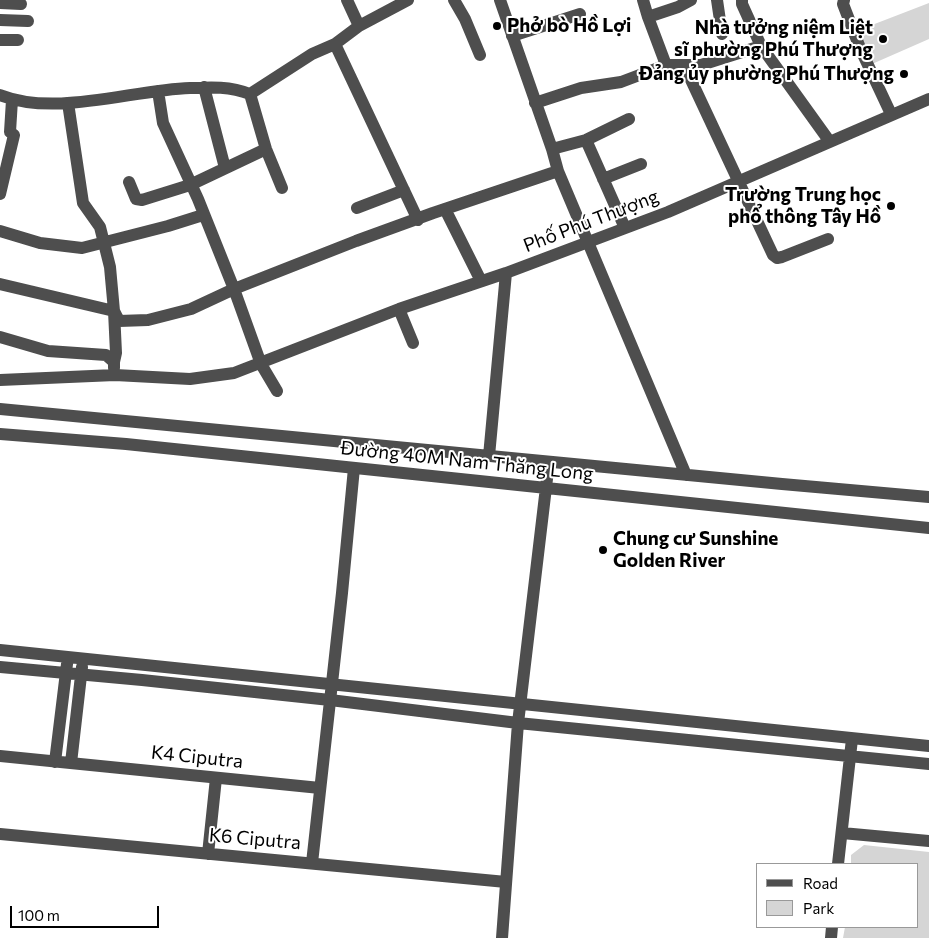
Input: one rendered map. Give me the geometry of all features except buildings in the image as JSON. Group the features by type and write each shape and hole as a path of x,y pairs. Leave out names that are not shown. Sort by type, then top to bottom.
{"street":[{"path":"347,0 359,26"},
{"path":"250,94 312,54 335,44 359,26 408,0"},
{"path":"454,0 465,19 480,55"},
{"path":"500,0 558,171 686,475"},
{"path":"643,0 666,65"},
{"path":"648,17 678,7 691,0"},
{"path":"717,0 722,34"},
{"path":"742,0 760,46 830,142"},
{"path":"844,0 843,4 860,48 891,114"},
{"path":"0,3 21,4"},
{"path":"512,36 580,14"},
{"path":"0,20 28,20"},
{"path":"0,40 18,40"},
{"path":"335,44 418,220"},
{"path":"535,103 581,88 621,82 666,65 701,64 760,46"},
{"path":"684,65 773,255 777,258 828,239"},
{"path":"0,194 14,135 10,132 6,97 47,103 68,103 158,91 216,86 238,89 250,94"},
{"path":"204,87 224,168"},
{"path":"158,91 163,124 234,288 261,364 277,391"},
{"path":"250,94 266,149 282,188"},
{"name":"Phố Phú Thượng","path":"114,369 190,379 234,373 399,309 481,282 625,228 738,183 891,114 929,99"},
{"path":"68,103 83,202 100,227 110,267 116,353 114,369"},
{"path":"552,149 586,140 630,118"},
{"path":"586,140 625,228"},
{"path":"129,182 138,201 190,185 266,149"},
{"path":"603,179 642,164"},
{"path":"114,311 119,321 148,320 190,309 234,288 356,241 558,171"},
{"path":"357,208 404,190"},
{"path":"445,209 481,282"},
{"path":"0,231 40,243 82,248 203,215"},
{"path":"490,456 506,273"},
{"path":"0,284 114,311"},
{"path":"399,309 413,343"},
{"path":"0,337 48,351 106,355 114,369"},
{"path":"0,380 114,369"},
{"name":"Đường 40M Nam Thăng Long","path":"0,409 929,497"},
{"name":"Đường 40M Nam Thăng Long","path":"0,434 126,444 929,528"},
{"path":"502,938 518,723 549,462"},
{"path":"312,863 354,468"},
{"path":"0,650 929,746"},
{"path":"55,762 68,657"},
{"path":"71,764 83,658"},
{"path":"0,667 330,700 518,723 929,764"},
{"path":"838,863 852,739"},
{"name":"K4 Ciputra","path":"0,756 320,788"},
{"path":"208,854 216,778"},
{"path":"842,833 929,840"},
{"name":"K6 Ciputra","path":"0,834 506,882"}],"green space":[{"path":"929,3 929,39 872,64 859,30"},
{"path":"864,845 929,852 929,938 843,938 845,928 919,928 919,863 851,863 851,855"}],"place":[{"name":"Phở bò Hồ Lợi","path":"497,26"},
{"name":"Nhà tưởng niệm Liệt sĩ phường Phú Thượng","path":"883,39"},
{"name":"Đảng ủy phường Phú Thượng","path":"904,74"},
{"name":"Trường Trung học phổ thông Tây Hồ","path":"891,206"},
{"name":"Chung cư Sunshine Golden River","path":"603,550"}]}
